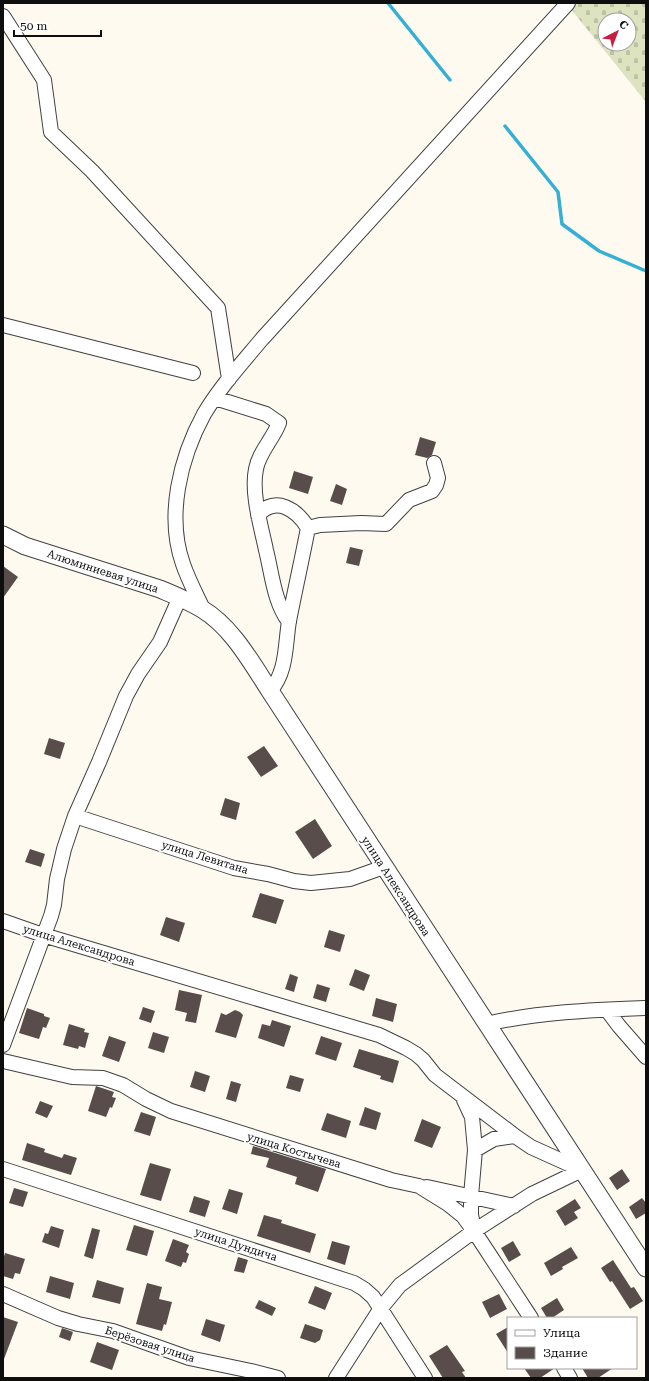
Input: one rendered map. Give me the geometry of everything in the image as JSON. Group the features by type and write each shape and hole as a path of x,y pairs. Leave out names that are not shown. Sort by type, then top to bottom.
{"street":[{"path":"203,609 183,564 175,528 176,499 190,442 205,413 229,379 273,328 568,3"},
{"path":"3,16 44,80 51,132 92,171 218,308 229,379"},
{"path":"3,325 193,372"},
{"path":"215,398 266,414 279,423 277,430 258,461 255,469 255,488 258,515 276,594 282,610 289,622"},
{"path":"308,528 320,525 361,523 386,524 409,500 432,491 438,478 434,463"},
{"path":"258,515 270,506 280,505 292,510 308,528 289,622 283,667 279,677 270,691"},
{"name":"Алюминиевая улица","path":"3,535 25,546 160,589 203,609"},
{"path":"3,1045 54,905 57,879 64,849 75,816 126,696 138,674 160,642 180,597"},
{"name":"улица Александрова","path":"203,609 223,626 239,645 270,691 646,1268"},
{"name":"улица Левитана","path":"75,816 234,868 268,874 294,881 311,883 350,879 384,867"},
{"name":"улица Александрова","path":"3,921 44,935 379,1036 416,1054 435,1075 462,1097 531,1147 582,1170"},
{"path":"486,1024 521,1017 646,1008"},
{"path":"607,1010 646,1057"},
{"name":"улица Костычева","path":"3,1061 72,1077 103,1078 123,1085 146,1099 171,1111 391,1180 419,1186 448,1204 463,1216 530,1317"},
{"path":"462,1097 472,1117 475,1150 471,1196 471,1215 474,1231"},
{"path":"475,1150 494,1139 515,1136"},
{"name":"улица Дундича","path":"3,1169 348,1280 364,1289 373,1297 425,1378"},
{"path":"336,1378 380,1308 400,1285 474,1231 532,1194 582,1170"},
{"path":"419,1186 514,1206"},
{"name":"Берёзовая улица","path":"3,1294 58,1318 78,1324 113,1331 189,1358 278,1378"},
{"path":"565,1369 570,1378"}],"green space":[{"path":"566,3 646,3 646,102 606,52 637,52 637,12 597,12 597,41"}],"building":[{"path":"420,437 436,442 432,455 427,458 415,455"},
{"path":"294,471 313,477 308,494 289,488"},
{"path":"336,484 347,489 342,505 330,501"},
{"path":"350,547 363,550 359,566 346,563"},
{"path":"3,566 18,577 3,598"},
{"path":"49,738 65,743 60,759 44,754"},
{"path":"264,746 278,766 261,777 247,757"},
{"path":"225,798 240,803 236,820 220,815"},
{"path":"315,819 332,846 313,859 295,832"},
{"path":"30,849 45,854 41,867 25,862"},
{"path":"260,893 284,900 276,924 252,917"},
{"path":"166,917 185,923 179,942 160,935"},
{"path":"329,930 345,935 340,952 324,947"},
{"path":"355,969 370,975 364,991 349,985"},
{"path":"290,974 298,977 294,992 285,989"},
{"path":"317,984 330,988 326,1002 313,998"},
{"path":"179,990 202,995 196,1023 185,1021 187,1013 175,1010"},
{"path":"376,998 397,1004 393,1022 372,1016"},
{"path":"143,1007 155,1011 151,1023 139,1019"},
{"path":"27,1008 44,1014 44,1016 50,1018 46,1028 43,1027 39,1039 19,1033"},
{"path":"235,1010 243,1015 236,1038 215,1032 221,1013 226,1015"},
{"path":"272,1020 291,1026 284,1047 258,1038 262,1024 270,1026"},
{"path":"69,1024 85,1029 84,1032 89,1033 85,1048 79,1046 78,1049 63,1045"},
{"path":"153,1032 169,1037 164,1053 148,1048"},
{"path":"109,1036 126,1042 119,1062 102,1056"},
{"path":"321,1036 342,1043 336,1061 315,1054"},
{"path":"359,1049 399,1061 393,1083 380,1079 381,1076 353,1067"},
{"path":"195,1071 210,1076 205,1092 190,1087"},
{"path":"290,1075 304,1079 300,1092 286,1088"},
{"path":"231,1081 241,1084 236,1102 226,1099"},
{"path":"96,1086 114,1092 112,1097 116,1098 106,1117 88,1111"},
{"path":"40,1101 53,1106 47,1118 35,1113"},
{"path":"365,1107 381,1113 376,1130 359,1125"},
{"path":"141,1112 156,1117 150,1136 134,1131"},
{"path":"327,1113 351,1121 346,1138 321,1130"},
{"path":"422,1119 441,1127 432,1148 414,1141"},
{"path":"27,1143 45,1149 44,1152 62,1158 64,1154 77,1158 71,1175 22,1160"},
{"path":"253,1146 326,1169 318,1192 295,1184 297,1177 266,1167 269,1158 251,1154"},
{"path":"150,1163 171,1169 161,1201 140,1195"},
{"path":"622,1169 630,1181 617,1190 609,1178"},
{"path":"14,1188 28,1192 23,1207 9,1203"},
{"path":"229,1189 243,1193 237,1214 222,1209"},
{"path":"194,1196 210,1201 205,1217 189,1212"},
{"path":"642,1198 646,1203 646,1213 636,1219 629,1207"},
{"path":"575,1199 581,1208 574,1212 578,1218 565,1226 556,1211"},
{"path":"264,1215 282,1220 281,1223 316,1234 310,1253 257,1236"},
{"path":"134,1225 154,1231 147,1256 126,1250"},
{"path":"51,1226 64,1230 59,1248 42,1242 45,1233 48,1234"},
{"path":"92,1228 100,1230 93,1259 84,1256"},
{"path":"173,1239 189,1245 186,1252 189,1254 186,1263 183,1262 181,1267 165,1261"},
{"path":"332,1241 350,1246 345,1265 327,1259"},
{"path":"513,1241 521,1255 509,1262 501,1248"},
{"path":"571,1247 578,1258 562,1267 563,1269 551,1276 544,1263"},
{"path":"5,1253 25,1259 20,1274 15,1273 13,1279 3,1276 3,1260"},
{"path":"238,1257 248,1260 244,1273 234,1271"},
{"path":"613,1260 631,1288 634,1287 643,1301 630,1309 612,1281 610,1282 601,1268"},
{"path":"50,1276 74,1283 70,1299 46,1292"},
{"path":"97,1280 124,1288 120,1304 92,1297"},
{"path":"147,1283 162,1287 159,1299 172,1302 166,1325 164,1324 162,1331 136,1324"},
{"path":"315,1286 332,1293 325,1310 308,1303"},
{"path":"499,1294 507,1309 490,1318 482,1302"},
{"path":"557,1298 564,1310 554,1317 546,1317 541,1308"},
{"path":"259,1300 276,1308 272,1316 255,1308"},
{"path":"3,1317 18,1322 4,1359 3,1359"},
{"path":"206,1319 225,1325 220,1342 201,1335"},
{"path":"305,1324 323,1330 320,1340 315,1343 300,1338"},
{"path":"62,1328 73,1332 70,1341 59,1337"},
{"path":"507,1328 507,1351 496,1334"},
{"path":"97,1342 119,1350 112,1370 90,1362"},
{"path":"447,1345 465,1371 462,1372 466,1378 443,1378 429,1356"},
{"path":"525,1369 554,1369 540,1378 531,1378"},
{"path":"583,1369 612,1369 598,1378 588,1378"}],"waterway":[{"path":"388,3 450,80"},
{"path":"505,126 558,192 562,224 599,251 646,271"}]}
